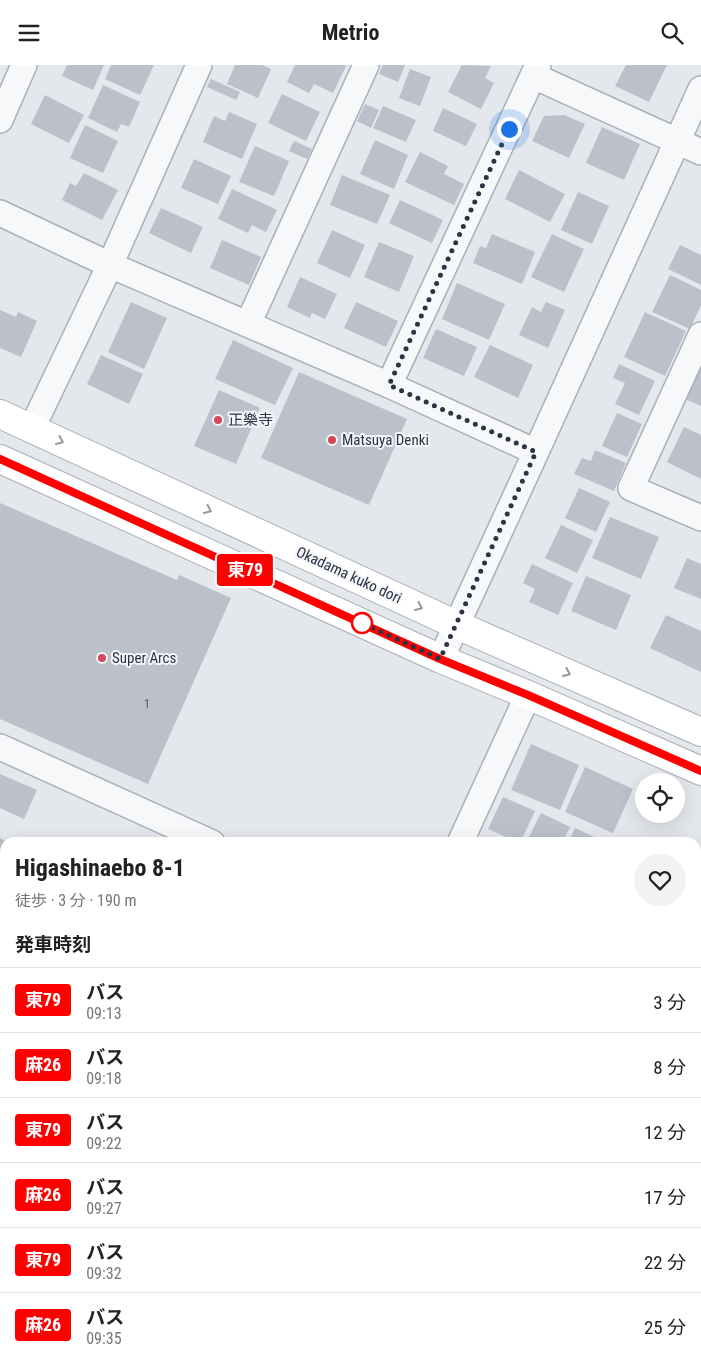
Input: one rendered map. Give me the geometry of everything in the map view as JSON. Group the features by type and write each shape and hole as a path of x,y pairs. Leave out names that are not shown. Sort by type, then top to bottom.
{"main road":[{"name":"Okadama kuko dori","path":"0,414 456,625 701,732"},
{"path":"0,459 440,659 528,695 701,771"}],"street":[{"path":"0,120 24,65"},
{"path":"32,428 110,265 198,65"},
{"path":"248,325 366,65"},
{"path":"389,385 536,70 701,152"},
{"path":"440,659 701,89"},
{"path":"0,213 110,265 389,385 536,452"},
{"path":"701,335 631,488 701,518"},
{"path":"463,837 528,695"},
{"path":"0,747 199,837"}],"building":[{"path":"67,65 104,65 93,90 62,76"},
{"path":"111,65 154,65 140,95 105,79"},
{"path":"235,65 262,65 271,69 258,98 227,84"},
{"path":"295,65 346,66 333,93 314,84 309,93 287,82"},
{"path":"383,65 405,65 398,82 379,74"},
{"path":"462,65 491,66 485,78 494,83 481,109 448,92"},
{"path":"626,65 667,65 649,102 615,86"},
{"path":"410,69 431,77 420,106 399,98"},
{"path":"211,79 240,92 236,100 207,87"},
{"path":"103,85 140,102 129,127 121,124 117,132 88,118"},
{"path":"282,94 320,112 306,141 268,123"},
{"path":"45,95 84,115 69,143 31,124"},
{"path":"365,104 379,110 371,128 357,121"},
{"path":"383,106 416,120 406,142 373,128"},
{"path":"443,108 477,124 466,146 433,131"},
{"path":"229,112 257,124 242,159 203,142 214,116 225,121"},
{"path":"564,115 585,124 569,158 532,141 544,116"},
{"path":"85,125 118,141 103,173 70,158"},
{"path":"602,127 640,144 624,180 586,163"},
{"path":"375,140 408,155 394,189 360,174"},
{"path":"294,141 312,149 307,159 289,151"},
{"path":"255,146 289,161 274,196 239,182"},
{"path":"420,152 448,166 444,174 464,184 454,205 405,182"},
{"path":"194,159 231,176 218,204 181,188"},
{"path":"519,170 565,194 550,222 505,199"},
{"path":"84,173 118,190 102,220 62,200 70,183 76,186"},
{"path":"342,175 390,195 377,224 330,205"},
{"path":"232,189 277,210 266,232 252,225 248,233 218,219"},
{"path":"578,192 609,206 592,244 561,230"},
{"path":"400,200 443,220 432,243 389,223"},
{"path":"161,208 203,227 191,253 149,233"},
{"path":"332,230 365,245 350,278 317,263"},
{"path":"492,234 535,252 522,284 473,263 480,246 486,248"},
{"path":"552,234 584,249 564,292 531,277"},
{"path":"222,240 261,257 249,285 210,268"},
{"path":"379,242 414,256 399,292 364,277"},
{"path":"680,245 701,255 701,285 668,269"},
{"path":"670,275 701,290 701,305 690,329 652,312"},
{"path":"300,277 337,294 325,319 312,313 310,318 287,307"},
{"path":"457,283 505,304 489,340 442,319"},
{"path":"131,302 167,318 144,369 108,352"},
{"path":"356,302 398,321 386,347 344,328"},
{"path":"546,302 565,310 548,348 519,335 532,307 541,312"},
{"path":"0,310 16,317 18,312 37,321 21,357 0,348"},
{"path":"645,312 686,331 665,376 624,357"},
{"path":"436,329 477,347 464,376 423,358"},
{"path":"233,340 293,368 275,405 215,379"},
{"path":"490,345 533,365 518,398 474,377"},
{"path":"101,355 143,374 129,404 87,384"},
{"path":"619,364 655,381 639,415 615,404 625,383 613,378"},
{"path":"701,365 701,406 685,399"},
{"path":"299,372 407,419 369,505 261,458"},
{"path":"219,390 260,408 236,464 194,446"},
{"path":"617,413 642,424 627,457 602,446"},
{"path":"684,427 701,435 701,479 667,462"},
{"path":"595,450 626,463 614,491 574,474 582,458 591,461"},
{"path":"579,488 610,502 596,532 565,518"},
{"name":"Super Arcs","path":"0,503 177,580 179,575 231,598 148,784 0,719"},
{"path":"610,517 659,537 641,579 592,558"},
{"path":"561,525 593,540 577,573 545,558"},
{"path":"687,558 701,564 701,599 674,588"},
{"path":"532,564 573,583 558,615 529,602 535,589 523,583"},
{"path":"586,576 631,595 616,630 571,611"},
{"path":"666,615 701,631 701,672 650,648"},
{"path":"531,744 579,765 560,810 511,790"},
{"path":"585,767 633,789 613,833 565,812"},
{"path":"0,774 37,790 24,819 0,808"},
{"path":"503,797 535,811 523,837 506,837 488,829"},
{"path":"541,813 570,827 565,837 529,837"},
{"path":"575,828 594,837 571,837"}],"bus line":[{"name":"東79","path":"0,459 440,659 528,695 701,771"}],"place":[{"name":"正樂寺","path":"218,420"},
{"name":"Matsuya Denki","path":"332,440"},
{"name":"Super Arcs","path":"102,658"}],"route":[{"path":"362,623 355,620 440,659 536,452 389,385 509,129"}]}
